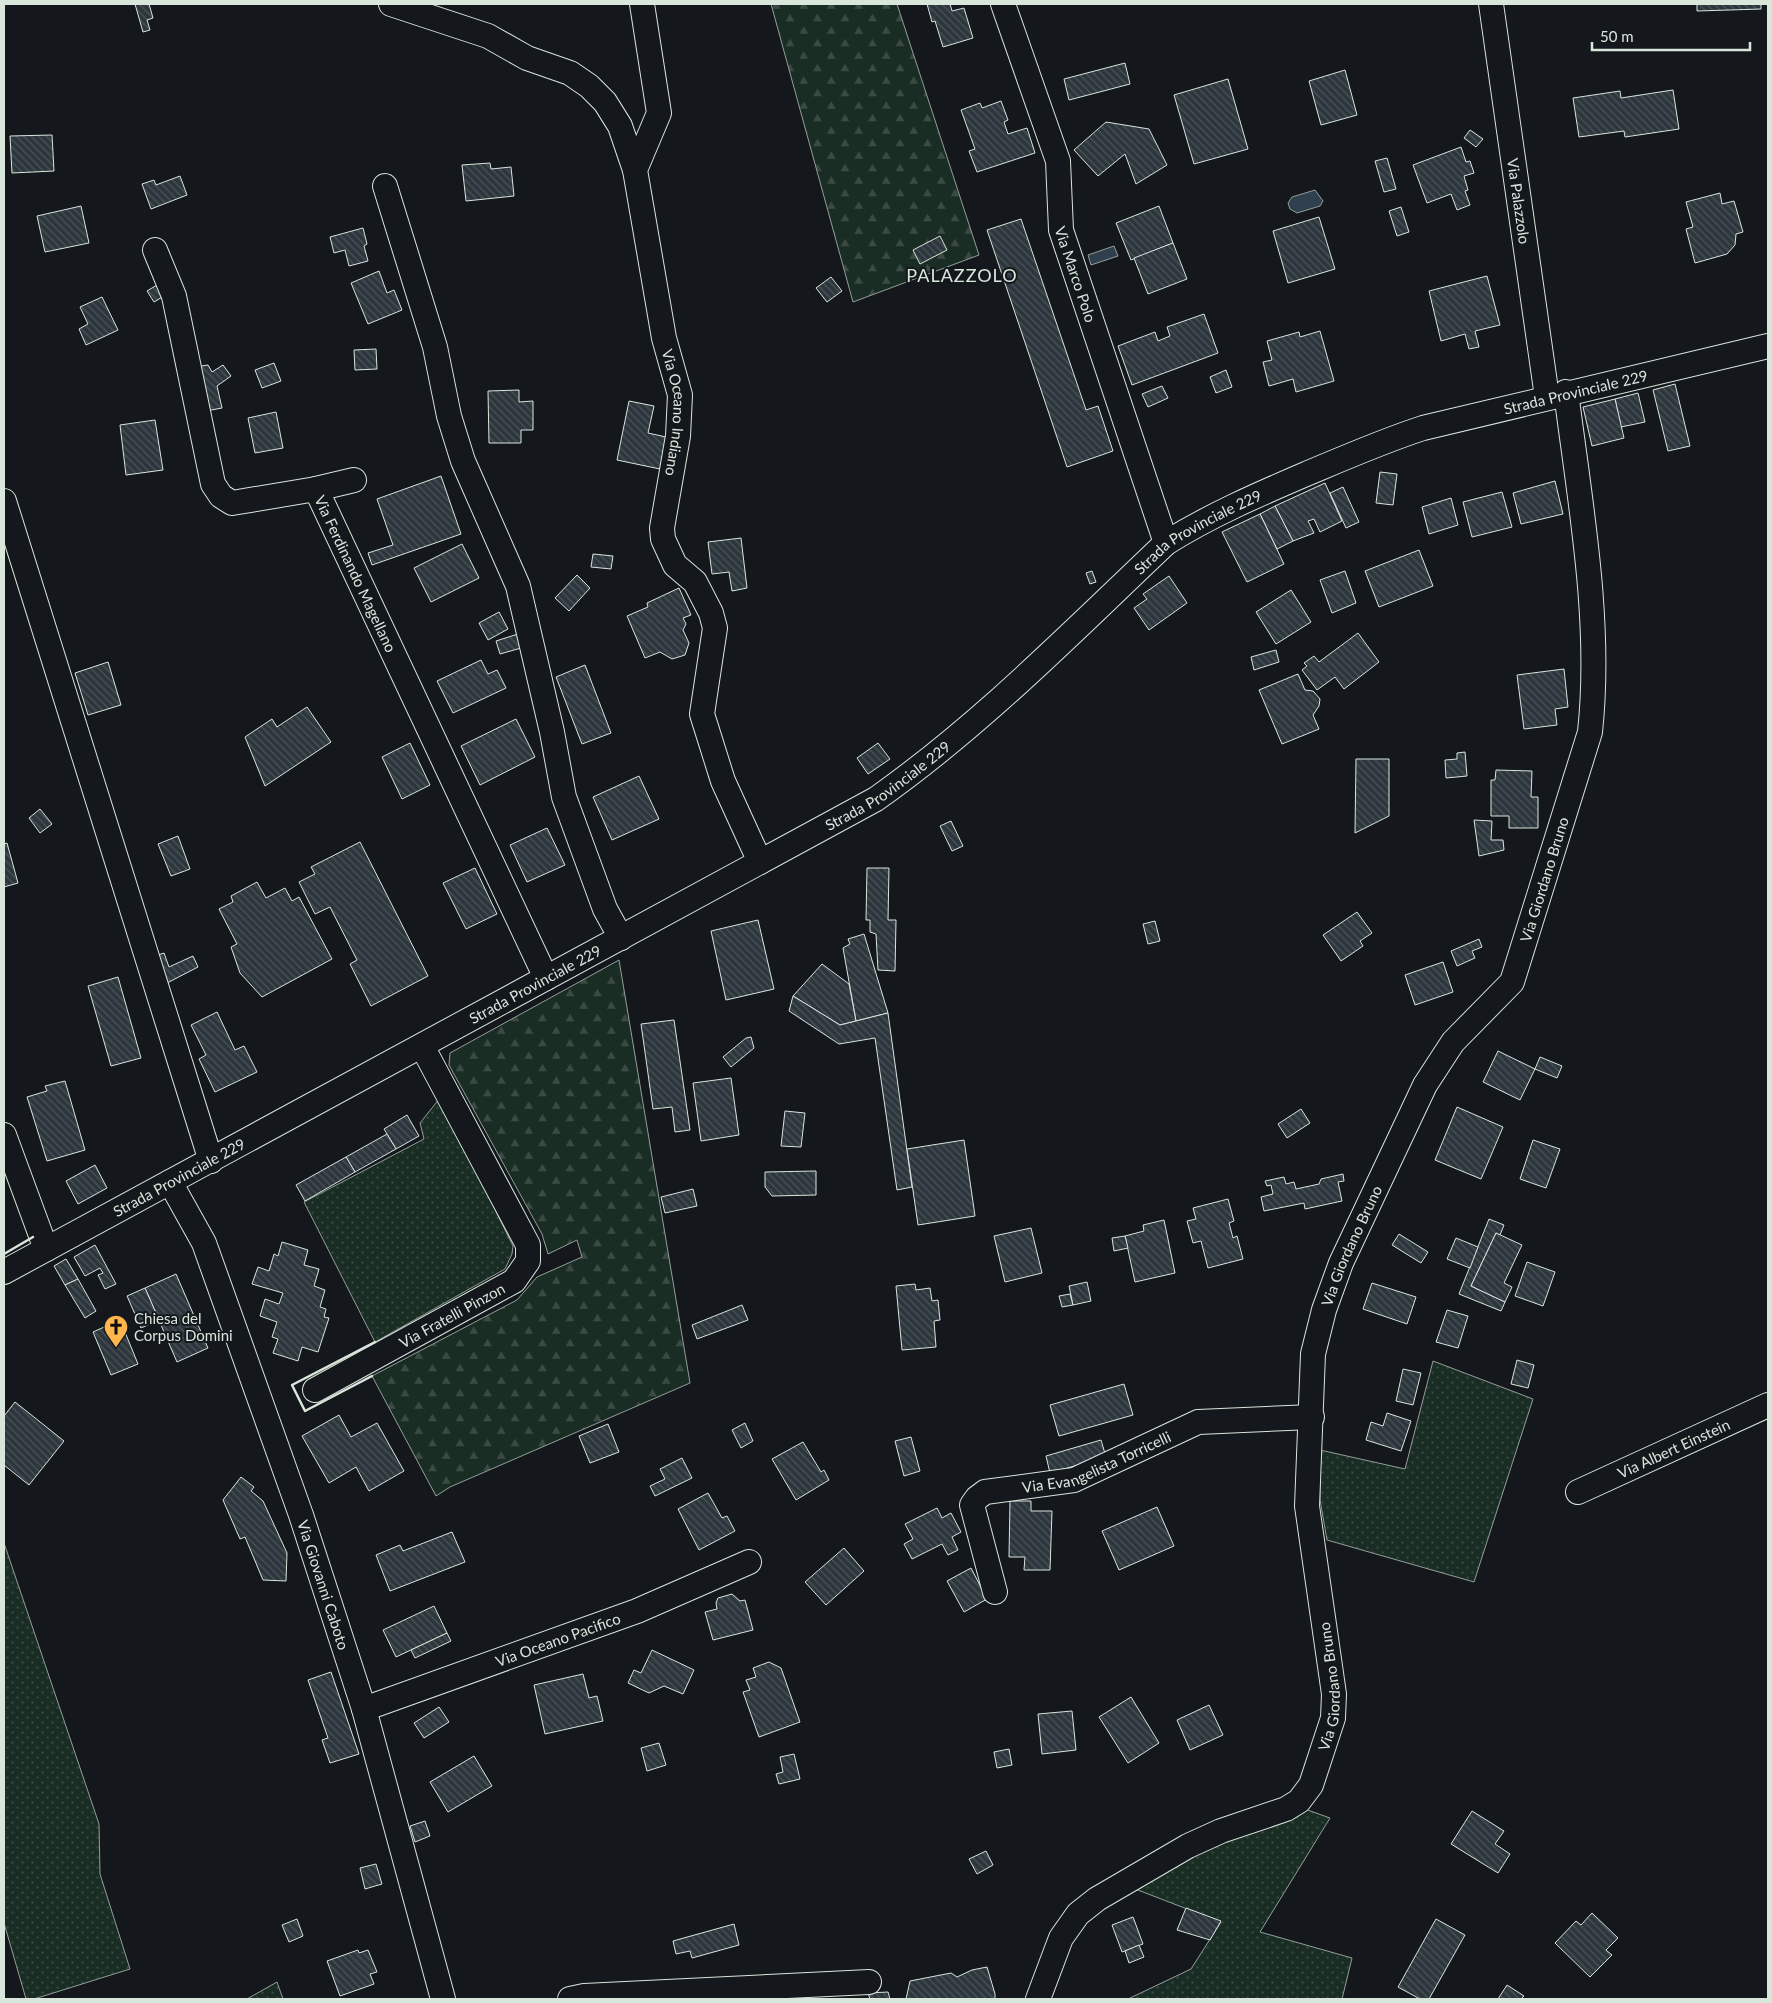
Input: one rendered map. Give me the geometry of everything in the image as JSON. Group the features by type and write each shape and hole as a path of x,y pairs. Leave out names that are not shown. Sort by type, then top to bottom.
{"street":[{"name":"Via Oceano Indiano","path":"391,4 488,36 527,58 570,73 589,86 605,102 620,126 635,170 664,338 680,395 678,436 662,528 663,539 675,565 695,582 712,613 715,628 702,714 723,781 760,862"},
{"path":"635,170 660,113 642,4"},
{"name":"Via Marco Polo","path":"1003,4 1058,161 1062,230 1166,543"},
{"name":"Via Palazzolo","path":"1491,4 1557,394"},
{"path":"385,186 435,347 449,416 463,461 518,586 552,732 564,797 605,909 621,938"},
{"name":"Via Ferdinando Magellano","path":"155,250 174,296 213,484 221,496 232,503 316,489 546,978"},
{"name":"Strada Provinciale 229","path":"4,1272 876,799 922,766 971,726 1166,543 1232,506 1385,440 1422,428 1557,394 1768,346"},
{"name":"Via Giordano Bruno","path":"1038,1999 1061,1938 1078,1914 1097,1899 1188,1846 1286,1809 1299,1801 1311,1785 1333,1718 1334,1694 1307,1506 1313,1354 1324,1310 1341,1263 1425,1085 1454,1042 1512,982 1590,732 1594,698 1589,573 1557,394"},
{"path":"316,489 354,480"},
{"path":"4,501 211,1161"},
{"name":"Via Fratelli Pinzon","path":"315,1390 514,1281 528,1261 528,1245 422,1046"},
{"path":"4,1135 46,1249"},
{"name":"Via Giovanni Caboto","path":"170,1182 204,1243 301,1515 364,1709 443,1999"},
{"name":"Via Albert Einstein","path":"1578,1492 1768,1404"},
{"name":"Via Evangelista Torricelli","path":"995,1592 972,1505 985,1492 1074,1480 1198,1422 1312,1417"},
{"name":"Via Oceano Pacifico","path":"364,1709 637,1611 749,1562"},
{"path":"570,1999 584,1996 870,1982"}],"green space":[{"path":"771,4 897,4 979,255 853,302"},
{"path":"619,960 690,1383 450,1487 436,1496 372,1376 517,1300 537,1277 582,1257 577,1240 548,1254 542,1234 449,1065 450,1053"},
{"path":"440,1098 513,1246 512,1254 505,1269 375,1342 304,1202 424,1139 420,1123"},
{"path":"1433,1361 1533,1399 1474,1582 1327,1540 1320,1500 1320,1450 1405,1469"},
{"path":"4,1543 99,1824 100,1874 130,1969 34,1999 26,1999 4,1923"},
{"path":"1302,1808 1330,1818 1260,1932 1352,1958 1342,1999 1128,1999 1191,1969 1221,1922 1130,1887 1187,1857"},
{"path":"277,1982 283,1999 247,1999"}],"water":[{"path":"1315,190 1323,201 1320,206 1297,213 1290,209 1288,203 1292,197"},
{"path":"1114,246 1118,256 1091,265 1088,255"}],"building":[{"path":"135,4 149,4 153,18 147,20 150,30 143,32"},
{"path":"927,4 950,4 952,11 964,8 973,38 943,47 935,21 932,22"},
{"path":"1697,4 1761,4 1761,9 1697,11"},
{"path":"1125,63 1130,84 1069,100 1064,79"},
{"path":"1345,70 1357,115 1321,125 1309,81"},
{"path":"1228,79 1248,149 1194,164 1174,95"},
{"path":"1673,90 1679,129 1625,137 1624,131 1579,137 1573,98 1620,91 1621,98"},
{"path":"1001,101 1008,120 1004,122 1008,134 1027,128 1035,153 977,172 969,151 975,149 961,110 980,103 982,108"},
{"path":"1106,122 1149,129 1167,165 1136,184 1125,154 1098,176 1074,150"},
{"path":"1470,130 1483,139 1476,147 1464,138"},
{"path":"52,135 54,171 12,173 10,136"},
{"path":"1461,147 1466,162 1470,161 1474,173 1464,176 1468,190 1465,191 1470,205 1457,210 1451,194 1427,203 1413,165"},
{"path":"1387,158 1396,189 1384,192 1375,161"},
{"path":"490,163 491,169 511,167 514,196 466,201 462,165"},
{"path":"180,176 187,195 151,209 142,184 154,180 156,185"},
{"path":"1720,193 1722,204 1734,201 1743,232 1736,234 1735,245 1727,254 1695,263 1686,229 1693,227 1686,202"},
{"path":"81,206 89,243 45,252 37,216"},
{"path":"1159,206 1173,243 1131,260 1116,223"},
{"path":"1401,207 1409,232 1397,236 1389,211"},
{"path":"1319,217 1335,269 1288,283 1273,231"},
{"path":"1021,219 1086,410 1098,406 1113,451 1067,467 987,230"},
{"path":"363,228 367,244 364,246 368,261 349,266 345,250 334,253 330,237"},
{"path":"940,236 947,250 920,264 913,250"},
{"path":"1173,243 1187,279 1148,294 1134,258"},
{"path":"379,271 387,293 394,290 402,310 368,324 351,283"},
{"path":"1487,276 1500,325 1475,331 1479,347 1469,349 1465,334 1441,341 1429,291"},
{"path":"831,277 842,291 827,302 816,288"},
{"path":"157,285 164,296 154,302 147,291"},
{"path":"102,297 118,330 86,345 79,329 88,324 80,307"},
{"path":"1204,314 1218,353 1132,385 1118,346 1155,332 1158,341 1170,336 1167,327"},
{"path":"1320,331 1334,381 1296,392 1293,379 1269,386 1263,362 1272,360 1267,341 1299,332 1300,337"},
{"path":"376,349 377,369 355,370 354,350"},
{"path":"274,363 281,381 262,388 255,370"},
{"path":"208,365 212,372 223,365 231,376 217,386 222,408 206,411 195,367"},
{"path":"1226,370 1232,387 1216,393 1210,377"},
{"path":"1675,384 1690,446 1668,451 1653,390"},
{"path":"1162,386 1168,398 1148,407 1142,394"},
{"path":"519,390 519,402 533,401 533,430 521,430 521,443 489,443 488,391"},
{"path":"1638,393 1645,422 1621,427 1615,399"},
{"path":"1615,399 1624,438 1592,446 1583,407"},
{"path":"629,401 654,406 648,433 666,437 660,469 617,460"},
{"path":"276,412 283,448 255,453 248,418"},
{"path":"155,420 163,470 126,475 120,425"},
{"path":"1380,472 1397,474 1393,505 1376,503"},
{"path":"441,476 461,534 372,565 368,553 393,545 377,499"},
{"path":"1555,481 1563,514 1521,524 1513,493"},
{"path":"1325,483 1342,521 1320,532 1314,519 1308,521 1314,533 1293,541 1275,506"},
{"path":"1343,487 1359,522 1346,528 1330,493"},
{"path":"1502,492 1512,527 1472,537 1463,502"},
{"path":"1451,498 1458,525 1429,534 1422,507"},
{"path":"1275,506 1293,541 1277,549 1260,514"},
{"path":"1260,514 1284,564 1247,582 1222,532"},
{"path":"741,538 747,588 732,591 729,572 712,574 708,542"},
{"path":"462,544 479,578 431,602 414,568"},
{"path":"1419,550 1433,586 1379,607 1365,571"},
{"path":"593,554 613,556 611,569 591,567"},
{"path":"1092,571 1096,582 1090,584 1086,573"},
{"path":"1345,571 1356,603 1332,613 1320,580"},
{"path":"577,575 590,588 569,611 555,598"},
{"path":"1169,576 1187,603 1149,630 1134,608 1147,599 1143,594"},
{"path":"679,588 691,615 683,618 686,624 683,630 689,643 685,655 672,659 660,652 645,658 627,616 648,607 647,603"},
{"path":"1291,590 1311,622 1276,644 1256,612"},
{"path":"499,612 508,629 488,640 479,623"},
{"path":"1358,633 1379,662 1344,689 1335,677 1317,690 1302,670 1307,666 1304,663 1314,656 1319,662"},
{"path":"518,634 521,648 500,654 496,641"},
{"path":"1276,650 1279,662 1254,670 1251,657"},
{"path":"481,660 488,674 497,670 506,688 453,713 437,681"},
{"path":"108,662 121,705 88,715 75,673"},
{"path":"585,665 611,733 582,744 556,677"},
{"path":"1564,669 1568,707 1555,709 1557,725 1524,729 1517,675"},
{"path":"1298,674 1305,690 1313,691 1320,699 1319,706 1313,715 1319,729 1282,744 1259,690"},
{"path":"307,707 331,742 265,786 245,737 272,719 277,727"},
{"path":"516,719 535,757 480,785 461,746"},
{"path":"410,743 430,785 402,799 382,757"},
{"path":"878,743 890,759 868,774 857,758"},
{"path":"1465,752 1467,776 1446,778 1445,760 1457,759 1457,753"},
{"path":"1356,759 1389,759 1389,816 1355,833"},
{"path":"1496,770 1532,771 1531,797 1538,797 1538,828 1509,828 1509,816 1491,816 1491,780 1495,780"},
{"path":"639,776 659,819 612,840 593,797"},
{"path":"40,809 52,824 40,833 29,818"},
{"path":"1474,820 1492,821 1491,840 1503,840 1504,850 1479,856"},
{"path":"951,821 963,846 952,851 940,826"},
{"path":"547,828 565,865 527,882 510,845"},
{"path":"178,836 190,869 171,876 158,844"},
{"path":"360,842 428,976 371,1006 350,964 357,960 330,907 315,914 299,882 315,874 311,867"},
{"path":"7,843 18,883 4,887 4,844"},
{"path":"475,868 497,914 466,929 443,883"},
{"path":"867,868 889,868 888,920 896,920 895,971 878,970 876,934 870,932 870,920 866,920"},
{"path":"257,882 266,898 285,888 292,901 299,897 332,959 262,997 240,973 231,947 237,944 219,909 233,902 231,896"},
{"path":"1357,912 1372,933 1360,941 1363,946 1341,961 1323,935"},
{"path":"758,920 774,989 726,1000 711,931"},
{"path":"1155,921 1160,941 1148,944 1143,924"},
{"path":"864,934 888,1013 856,1021 843,948 850,944 848,939"},
{"path":"1479,939 1482,947 1472,951 1475,958 1457,966 1451,951"},
{"path":"164,953 169,967 193,956 198,967 167,983 158,955"},
{"path":"1443,962 1453,992 1415,1005 1405,975"},
{"path":"822,964 849,984 856,1021 840,1025 793,996"},
{"path":"118,977 141,1058 111,1066 88,986"},
{"path":"793,996 840,1025 888,1013 912,1187 897,1190 875,1038 839,1044 789,1011"},
{"path":"217,1012 235,1050 244,1046 257,1072 215,1092 199,1059 206,1055 191,1025"},
{"path":"674,1020 690,1130 675,1132 672,1107 653,1109 641,1024"},
{"path":"751,1037 754,1048 731,1067 723,1057 746,1038"},
{"path":"1498,1051 1535,1069 1520,1100 1483,1082"},
{"path":"1540,1057 1562,1066 1557,1078 1535,1069"},
{"path":"731,1078 739,1135 701,1141 693,1083"},
{"path":"65,1081 85,1150 47,1161 27,1097 47,1091 45,1086"},
{"path":"1457,1107 1503,1127 1481,1179 1435,1160"},
{"path":"1301,1109 1310,1123 1287,1138 1278,1124"},
{"path":"785,1111 805,1113 801,1147 781,1146"},
{"path":"407,1115 419,1136 396,1149 384,1129"},
{"path":"387,1134 396,1149 355,1172 346,1157"},
{"path":"964,1140 975,1216 918,1225 907,1149"},
{"path":"1533,1140 1560,1149 1546,1188 1520,1179"},
{"path":"346,1157 355,1172 305,1201 296,1185"},
{"path":"95,1165 107,1188 78,1204 66,1181"},
{"path":"816,1171 816,1195 772,1196 765,1187 765,1172"},
{"path":"1343,1174 1344,1181 1338,1182 1342,1201 1305,1209 1304,1203 1264,1211 1261,1197 1273,1194 1271,1185 1267,1186 1265,1181 1284,1177 1286,1184 1294,1182 1296,1189 1319,1184 1321,1179"},
{"path":"693,1189 697,1206 665,1213 661,1197"},
{"path":"1228,1199 1234,1221 1229,1223 1233,1238 1237,1236 1243,1259 1208,1268 1201,1241 1193,1243 1187,1221 1196,1219 1193,1208"},
{"path":"1489,1219 1504,1225 1500,1235 1496,1233 1471,1286 1505,1302 1501,1311 1459,1294"},
{"path":"1164,1220 1175,1273 1135,1282 1125,1236 1144,1231 1143,1225"},
{"path":"1031,1228 1042,1273 1005,1282 994,1236"},
{"path":"1496,1233 1522,1245 1504,1283 1512,1287 1505,1302 1471,1286"},
{"path":"1399,1234 1428,1252 1421,1263 1392,1245"},
{"path":"1125,1236 1128,1248 1114,1251 1112,1238"},
{"path":"1456,1238 1478,1247 1470,1268 1447,1259"},
{"path":"282,1242 308,1250 304,1265 319,1269 314,1286 325,1290 320,1307 326,1309 324,1317 329,1318 318,1352 302,1347 298,1361 273,1353 278,1339 272,1337 277,1322 260,1316 265,1299 279,1304 283,1293 252,1284 258,1267 269,1271 274,1254 278,1256"},
{"path":"95,1245 116,1284 105,1289 98,1275 103,1273 100,1268 85,1276 74,1257"},
{"path":"66,1259 78,1279 65,1285 54,1266"},
{"path":"1527,1262 1555,1272 1543,1306 1515,1296"},
{"path":"176,1274 208,1348 177,1362 145,1288"},
{"path":"78,1279 96,1311 85,1318 65,1285"},
{"path":"1087,1282 1091,1301 1073,1305 1069,1286"},
{"path":"1372,1283 1416,1297 1407,1324 1363,1309"},
{"path":"915,1284 916,1290 930,1288 932,1301 938,1300 940,1320 934,1321 936,1347 902,1350 896,1286"},
{"path":"145,1288 159,1320 141,1328 127,1296"},
{"path":"1070,1294 1073,1305 1062,1307 1059,1296"},
{"path":"742,1305 748,1320 697,1339 692,1325"},
{"path":"1447,1310 1468,1316 1458,1348 1436,1342"},
{"name":"Chiesa del Corpus Domini","path":"120,1320 138,1364 111,1375 93,1332"},
{"path":"1517,1360 1534,1365 1528,1388 1511,1384"},
{"path":"1403,1369 1421,1373 1413,1405 1396,1401"},
{"path":"1124,1384 1133,1415 1059,1436 1050,1405"},
{"path":"15,1402 64,1441 29,1485 4,1465 4,1416"},
{"path":"1387,1413 1411,1421 1401,1451 1366,1440 1371,1422 1383,1426"},
{"path":"339,1415 351,1437 377,1423 404,1471 369,1491 356,1467 329,1483 302,1436"},
{"path":"745,1423 753,1441 741,1448 732,1430"},
{"path":"608,1424 619,1452 590,1463 579,1436"},
{"path":"911,1437 920,1471 904,1476 895,1441"},
{"path":"1101,1440 1106,1457 1050,1473 1046,1456"},
{"path":"803,1442 821,1472 824,1470 829,1480 796,1500 772,1459"},
{"path":"682,1458 692,1478 655,1496 650,1486 665,1479 660,1469"},
{"path":"241,1477 254,1487 251,1491 263,1501 287,1553 286,1581 263,1580 245,1537 240,1539 223,1500"},
{"path":"708,1493 722,1518 727,1516 735,1531 699,1550 678,1509"},
{"path":"1010,1501 1031,1501 1031,1511 1052,1511 1050,1570 1024,1570 1025,1557 1009,1557"},
{"path":"1157,1507 1174,1546 1119,1570 1102,1531"},
{"path":"937,1508 942,1518 951,1513 961,1532 952,1537 958,1550 948,1555 942,1544 912,1559 904,1544 913,1539 905,1524"},
{"path":"452,1532 465,1562 390,1591 376,1555 400,1545 403,1551"},
{"path":"844,1548 864,1571 826,1605 805,1582"},
{"path":"971,1568 987,1599 964,1612 947,1581"},
{"path":"732,1594 740,1601 745,1600 753,1630 713,1640 705,1612 717,1609 716,1603 718,1598"},
{"path":"434,1606 447,1633 396,1657 383,1630"},
{"path":"447,1633 451,1641 415,1658 411,1650"},
{"path":"652,1650 694,1670 683,1694 664,1686 649,1693 628,1683 634,1670 641,1673"},
{"path":"769,1662 781,1668 800,1722 759,1737 743,1692 750,1690 746,1680 756,1677 753,1668"},
{"path":"331,1672 359,1754 330,1763 322,1740 328,1738 308,1680"},
{"path":"583,1674 589,1698 597,1696 603,1721 545,1734 534,1685"},
{"path":"1131,1697 1159,1743 1128,1763 1099,1717"},
{"path":"1209,1705 1223,1735 1190,1750 1177,1720"},
{"path":"439,1707 449,1722 424,1738 414,1723"},
{"path":"1072,1711 1076,1750 1042,1754 1038,1714"},
{"path":"659,1743 666,1765 647,1771 641,1748"},
{"path":"1009,1749 1012,1765 997,1768 994,1752"},
{"path":"794,1754 800,1779 779,1784 776,1774 783,1772 780,1757"},
{"path":"474,1756 492,1786 448,1812 430,1782"},
{"path":"1472,1811 1504,1831 1495,1844 1510,1854 1498,1873 1451,1844"},
{"path":"425,1821 430,1836 415,1842 410,1826"},
{"path":"986,1851 993,1865 977,1874 969,1859"},
{"path":"376,1864 382,1884 365,1889 360,1868"},
{"path":"1186,1908 1221,1921 1210,1940 1177,1930"},
{"path":"1592,1913 1618,1938 1606,1950 1612,1955 1590,1977 1555,1943 1576,1921 1581,1925"},
{"path":"1133,1917 1143,1944 1122,1952 1112,1925"},
{"path":"297,1919 303,1936 289,1942 282,1925"},
{"path":"1436,1919 1465,1935 1429,1999 1420,1999 1398,1987"},
{"path":"734,1924 739,1945 692,1958 690,1951 676,1954 673,1941"},
{"path":"1139,1945 1144,1957 1129,1963 1125,1951"},
{"path":"358,1950 359,1953 368,1950 377,1972 370,1974 374,1984 340,1996 327,1961"},
{"path":"987,1967 995,1999 906,1999 910,1981 951,1973 957,1977 972,1970"},
{"path":"1507,1985 1524,1996 1521,1999 1498,1999"},
{"path":"888,1992 890,1999 870,1999 868,1993"}],"wall":[{"path":"4,1254 33,1237"},
{"path":"372,1376 305,1411 292,1385 375,1342"}],"place":[{"name":"Chiesa del Corpus Domini","path":"116,1348"}],"district":[{"name":"PALAZZOLO","path":"962,275"}]}
